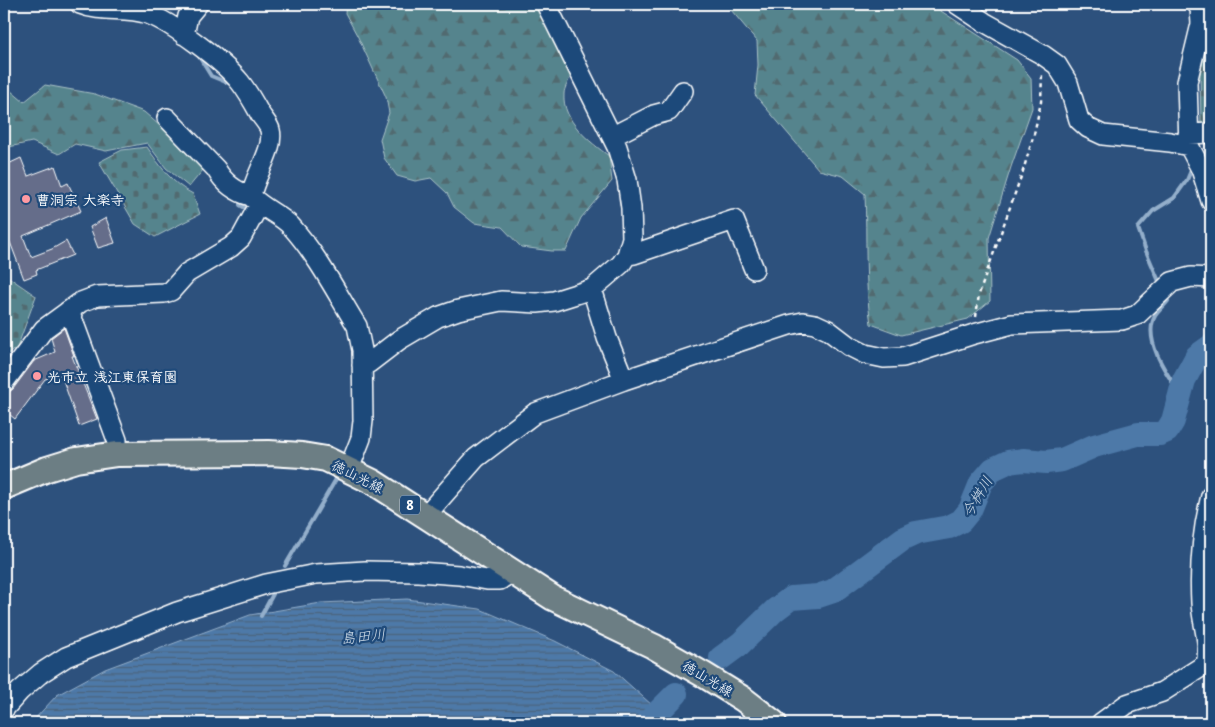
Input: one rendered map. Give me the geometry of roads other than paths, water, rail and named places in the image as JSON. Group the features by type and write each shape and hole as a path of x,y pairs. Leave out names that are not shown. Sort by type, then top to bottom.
{"main road":[{"name":"徳山光線","path":"4,486 47,468 76,460 117,454 269,453 326,459 373,482 553,598 652,646 704,675 743,699 774,723"}],"street":[{"path":"4,382 44,329 81,302 97,296 164,293 170,291 187,273 236,243 250,223 255,200 253,185 267,153 270,130 239,81 184,35 158,18 146,13 102,10 80,4"},
{"path":"184,35 188,16 198,4"},
{"path":"362,366 369,363 399,340 438,317 458,310 501,301 537,303 554,301 592,290 621,264 627,255 632,238 631,208 626,180 612,136 546,4"},
{"path":"957,4 1057,65 1068,83 1079,120 1088,128 1103,135 1170,142 1188,140 1211,133"},
{"path":"1198,4 1201,24 1187,82 1188,140 1201,169 1211,201"},
{"path":"612,136 654,115 669,111 683,91"},
{"path":"167,118 230,186 255,200 289,224 310,249 357,326 362,350 363,421 361,438 349,469"},
{"path":"627,255 734,220 754,268"},
{"path":"426,515 476,458 535,413 624,380 789,325 803,322 816,324 828,330 849,346 865,354 884,358 903,357 1012,324 1122,320 1137,315 1172,282 1190,277 1211,278"},
{"path":"592,290 607,338 624,380"},
{"path":"68,312 72,318 117,440 117,454"},
{"path":"1101,723 1127,704 1162,692 1209,666 1207,623 1201,604 1201,552 1204,526 1211,496"},
{"path":"4,709 20,691 41,673 66,657 177,612 266,584 316,574 365,571 459,575 486,580 500,580 510,572"}],"water":[{"name":"島田川","path":"407,599 480,609 555,641 614,671 672,723 31,723 57,695 105,669 250,615 321,603"}],"waterway":[{"path":"198,55 211,76 233,85"},
{"path":"1161,286 1138,228 1153,211 1174,198 1187,180 1192,168"},
{"path":"240,199 240,205 250,211"},
{"path":"1166,297 1168,301 1155,316 1152,336 1158,357 1181,395"},
{"name":"今桝川","path":"721,658 740,644 775,610 791,598 818,596 833,591 903,539 916,533 949,527 961,521 970,510 981,483 993,469 1008,462 1062,460 1094,446 1138,434 1160,434 1167,431 1173,421 1184,380 1197,356 1211,346"},
{"path":"285,566 339,474"},
{"path":"261,616 273,594"},
{"name":"今桝川","path":"647,723 676,694"}],"place":[{"name":"曹洞宗 大楽寺","path":"26,199"},
{"name":"光市立 浅江東保育園","path":"37,376"}]}
